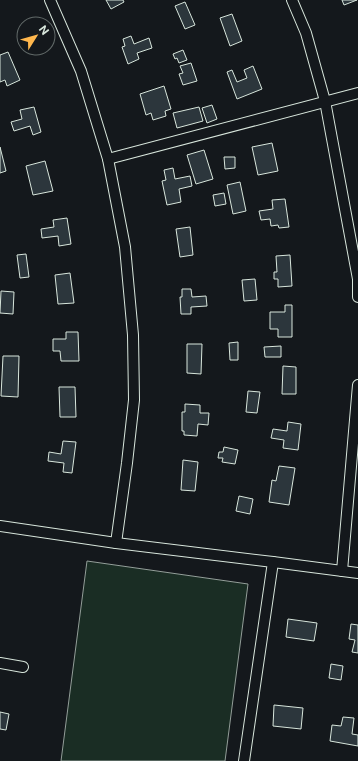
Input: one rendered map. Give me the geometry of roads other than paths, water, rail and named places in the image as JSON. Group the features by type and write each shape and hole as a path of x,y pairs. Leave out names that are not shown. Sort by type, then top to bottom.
{"street":[{"path":"50,0 81,71 108,159 125,248 133,335 134,393 127,463 116,544"},
{"path":"292,0 306,33 325,101 358,280 358,297"},
{"path":"108,159 358,93"},
{"path":"342,571 358,385"},
{"path":"0,526 116,544 273,562 358,574"},
{"path":"244,761 273,562"},
{"path":"0,663 23,667"}]}
